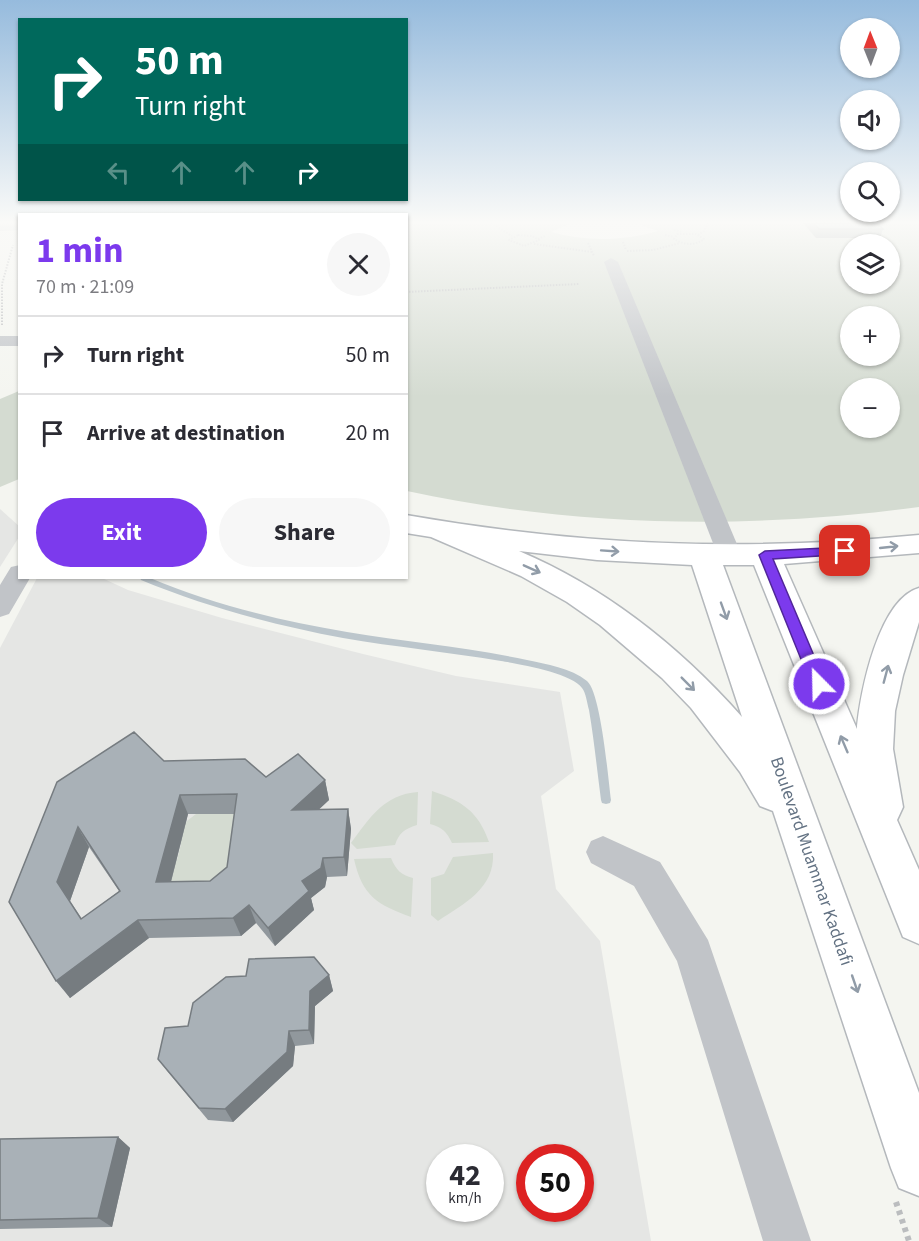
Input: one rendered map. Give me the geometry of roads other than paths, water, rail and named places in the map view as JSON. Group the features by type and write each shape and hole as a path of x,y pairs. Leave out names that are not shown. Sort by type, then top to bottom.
{"main road":[{"path":"423,527 579,549 733,556 830,553 919,544"},
{"path":"423,527 544,575 579,595 653,649 725,721 760,770 816,870"},
{"path":"733,556 891,856 919,922"},
{"name":"Boulevard Muammar Kaddafi","path":"733,556 816,870 907,1182"},
{"path":"891,856 874,749 877,711 885,675 902,623 919,600"}],"street":[{"path":"628,281 733,556"},
{"path":"0,608 18,576"},
{"path":"603,852 647,874 694,953 787,1241"}],"waterway":[{"path":"146,579 217,605 294,625 368,639 509,659 542,666 568,675 585,684 589,691 606,800"}]}
